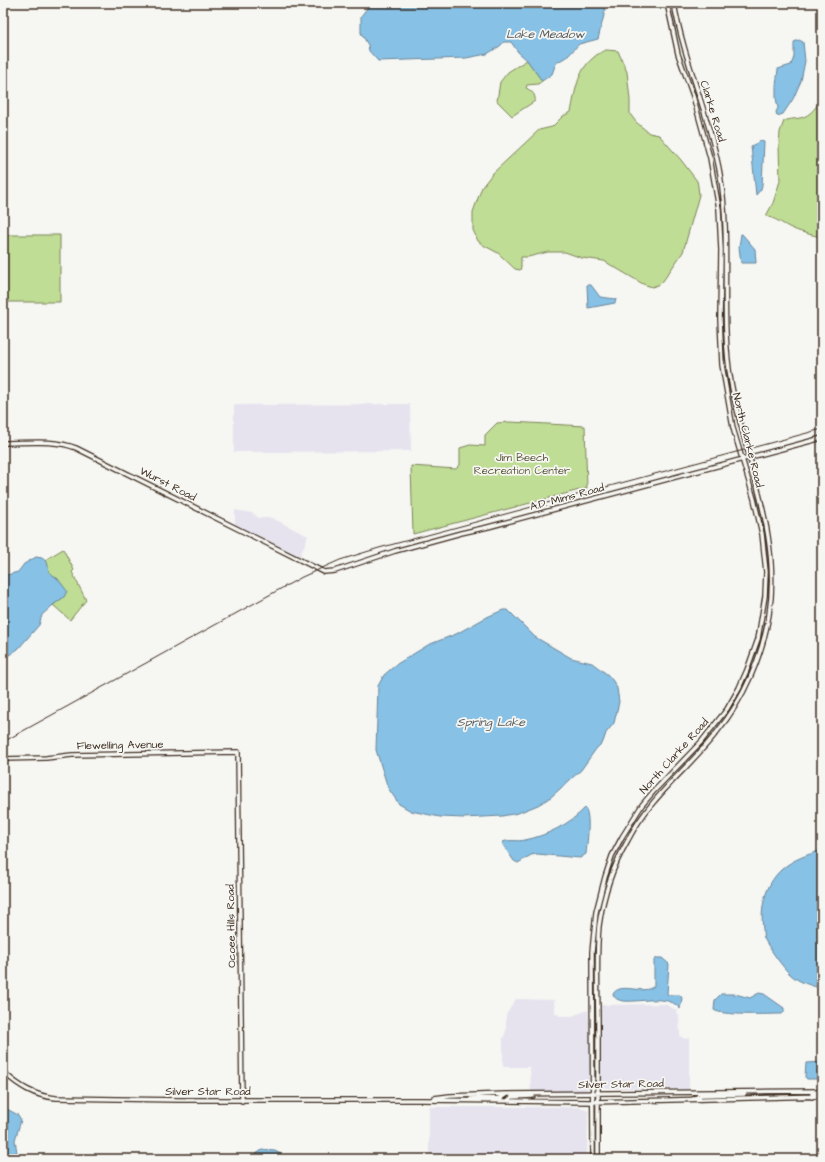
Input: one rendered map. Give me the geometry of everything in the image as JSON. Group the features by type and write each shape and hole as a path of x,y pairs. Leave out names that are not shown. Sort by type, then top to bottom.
{"street":[{"name":"Clarke Road","path":"667,3 678,54 693,96 710,158 719,208 720,226"},
{"name":"Clarke Road","path":"674,3 678,28 714,148 726,213 726,226"},
{"name":"North Clarke Road","path":"593,1159 592,952 596,912 605,877 612,856 642,805 701,742 727,709 739,688 758,639 765,596 765,554 758,517 741,459 725,386 720,350 720,226"},
{"name":"North Clarke Road","path":"598,1159 599,928 610,880 618,858 628,838 647,809 660,793 705,746 729,717 739,700 760,652 771,594 772,572 765,515 737,410 728,355 725,319 726,226"},
{"name":"A.D. Mims Road","path":"318,569 324,572 335,571 360,562 454,535 822,438"},
{"name":"Wurst Road","path":"3,443 67,444 318,569"},
{"name":"Flewelling Avenue","path":"3,758 46,758 72,755 238,752"},
{"name":"Ocoee Hills Road","path":"238,752 242,1101"},
{"name":"Silver Star Road","path":"3,1072 23,1088 36,1094 48,1097 242,1101 421,1100 598,1102 812,1097 812,1094 822,1095"},
{"name":"Silver Star Road","path":"421,1100 450,1096 506,1094 822,1091"},
{"path":"693,1099 701,1095 744,1094 746,1092"},
{"path":"466,1101 476,1098 500,1098 506,1094"},
{"path":"507,1101 512,1097 537,1096 543,1094"}],"shaded area":[{"path":"410,404 411,451 234,452 234,405"},
{"path":"235,510 252,513 259,518 272,518 308,536 300,556 235,524"},
{"path":"516,999 554,1000 555,1013 560,1016 572,1016 588,1010 591,1050 588,1089 584,1091 531,1092 530,1067 503,1067 503,1039 506,1031 506,1015"},
{"path":"665,1004 676,1010 679,1016 681,1037 685,1039 689,1038 689,1089 605,1088 600,1081 600,1005"},
{"path":"429,1107 584,1108 588,1111 587,1159 429,1159"}],"green space":[{"path":"606,50 618,51 627,72 630,114 636,122 649,133 659,135 681,160 697,181 698,186 699,195 683,252 663,281 652,287 643,284 604,261 582,258 565,252 548,252 528,257 521,257 520,270 515,269 498,253 478,241 473,230 473,212 482,187 492,174 539,130 552,127 563,116 571,112 583,69 595,57"},
{"path":"527,60 542,81 538,84 527,85 526,88 533,93 535,101 512,116 497,101 500,82 508,72"},
{"path":"822,97 822,237 789,227 766,216 773,203 780,181 779,146 780,132 784,121 804,117 816,107"},
{"path":"3,235 60,235 60,302 6,302 6,317 3,317"},
{"name":"Jim Beech Recreation Center","path":"510,422 585,426 587,488 413,534 411,466 456,469 460,465 460,448 470,445 485,446 485,435 497,423"},
{"path":"63,549 74,570 72,572 86,600 70,620 53,605 64,597 58,579 49,572 47,562 45,560"}],"water":[{"name":"Lake Meadow","path":"371,3 604,3 605,11 598,39 579,44 568,56 556,63 552,74 542,81 527,60 518,52 511,42 504,42 487,54 466,58 378,61 369,51 368,45 361,33 361,16"},
{"path":"799,40 803,42 805,61 801,81 793,99 783,114 777,116 776,112 778,108 776,86 778,69 791,65 794,57 794,42"},
{"path":"761,141 764,142 762,185 761,189 756,195 751,146"},
{"path":"741,234 755,249 756,263 741,263 739,247"},
{"path":"587,285 591,285 600,297 616,299 615,303 588,308"},
{"path":"36,557 42,558 47,562 49,572 58,579 67,591 64,597 42,615 39,625 18,649 3,659 3,576 18,572 24,564"},
{"name":"Spring Lake","path":"503,610 508,610 535,637 571,658 592,663 608,675 617,688 619,702 614,723 606,733 603,742 581,770 551,797 538,805 518,813 502,816 464,818 440,817 411,811 399,804 388,788 376,750 378,686 384,675 397,664 428,645 456,634"},
{"path":"585,808 588,817 586,854 580,858 537,854 531,855 518,863 514,861 503,845 503,842 506,841 520,841 541,836 565,824"},
{"path":"822,850 822,989 794,978 780,963 764,938 762,913 767,890 781,870 795,860"},
{"path":"657,958 662,958 669,964 667,994 680,995 682,998 680,1009 673,1003 664,1000 624,1001 617,999 613,994 617,990 627,988 644,990 654,986 654,960"},
{"path":"759,993 764,994 784,1008 784,1012 782,1014 746,1014 718,1012 714,1010 715,1000 721,994 735,994 750,998"},
{"path":"822,1062 822,1079 807,1079 805,1077 806,1063"},
{"path":"3,1107 18,1115 21,1120 15,1140 18,1159 3,1159"},
{"path":"262,1150 275,1151 290,1159 249,1159"}],"railway":[{"path":"3,742 302,577 340,560 379,548 822,429"}]}
